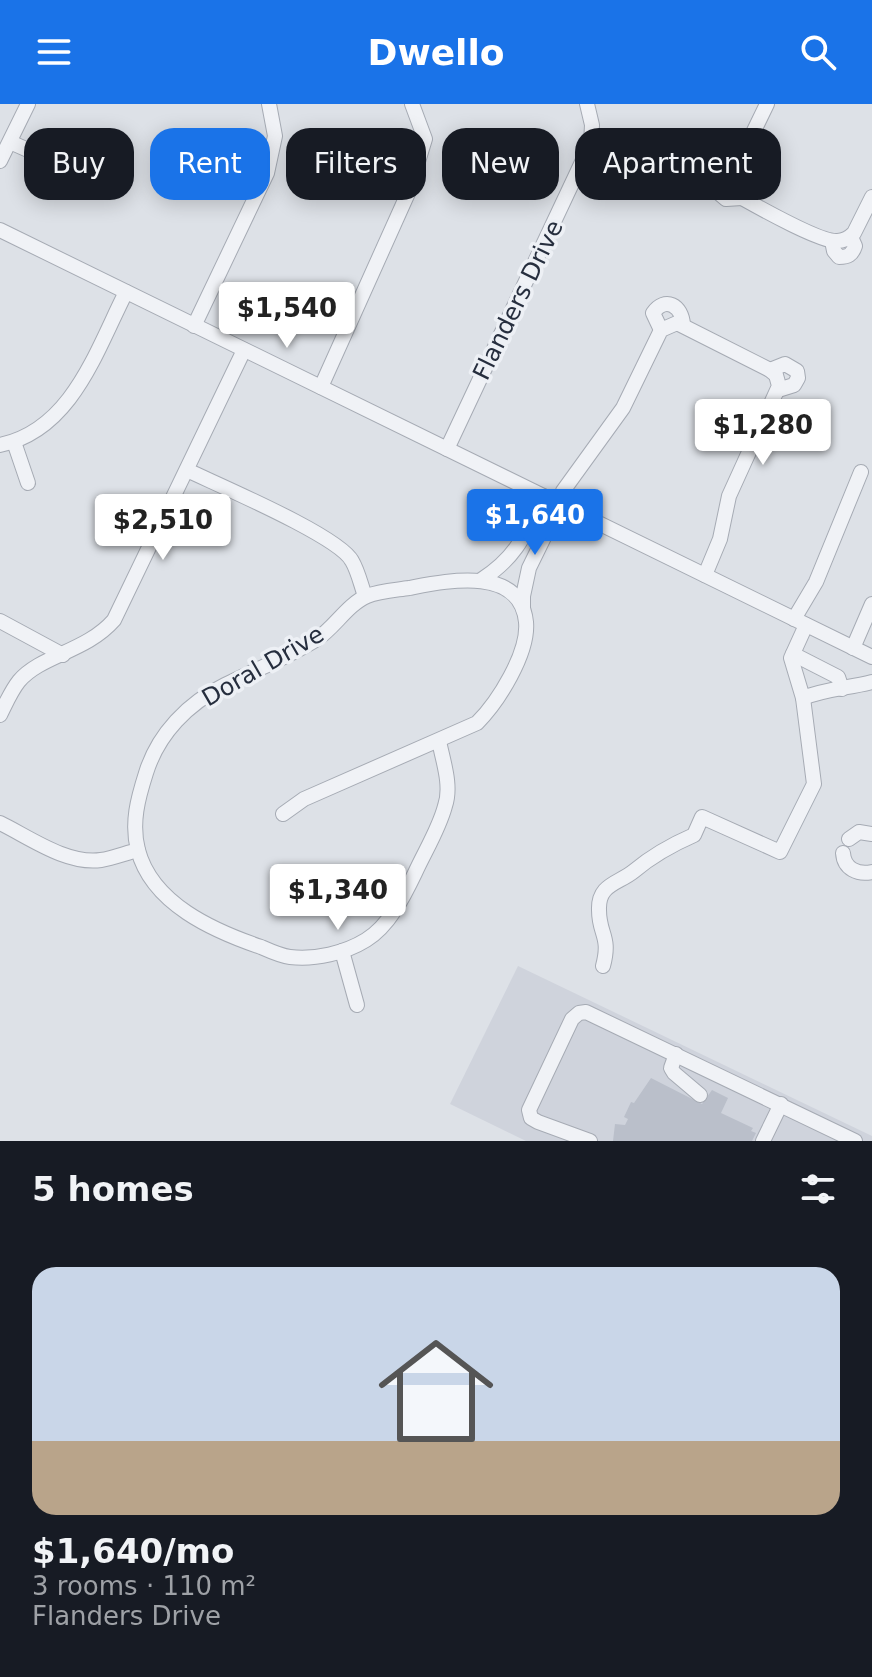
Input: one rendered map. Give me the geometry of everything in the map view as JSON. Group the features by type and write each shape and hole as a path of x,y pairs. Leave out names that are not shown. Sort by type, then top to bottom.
{"street":[{"path":"0,161 28,104"},
{"path":"194,326 267,173 275,136 269,104"},
{"path":"321,387 409,191 425,139 412,104"},
{"name":"Flanders Drive","path":"447,449 591,143 592,125 587,104"},
{"path":"767,104 733,177 736,191 742,198 842,239 872,197"},
{"path":"10,142 24,148"},
{"path":"0,230 872,657"},
{"path":"28,483 7,444 44,426 70,401 126,292"},
{"path":"661,330 655,323 653,313 659,305 666,303 673,304 680,311 683,325"},
{"path":"283,814 304,799 477,723 500,694 526,635 523,608 529,568 569,479 623,408 661,330 672,324 683,325 770,370 776,375 778,390 729,496 720,539 705,575"},
{"path":"0,715 20,679 88,643 114,620 244,350"},
{"path":"770,370 785,364 797,371 798,378 794,385 778,390"},
{"path":"187,470 333,543 352,558 365,596 432,583 481,580 508,590 523,608"},
{"path":"603,966 607,950 598,907 604,889 632,873 662,849 694,835 702,817 780,852 814,784 803,698 791,658 800,622 861,472"},
{"path":"481,580 509,560 543,496"},
{"path":"497,584 529,568"},
{"name":"Doral Drive","path":"138,850 134,810 150,760 162,737 178,718 215,690 319,638 365,596"},
{"path":"853,648 872,604"},
{"path":"0,621 63,655"},
{"path":"793,654 838,677 842,689"},
{"path":"803,698 820,691 872,682"},
{"path":"0,823 62,853 85,859 99,860 138,850 162,893 210,925 289,957 316,957 342,951 368,939 388,920 422,858 446,805 447,776 439,741"},
{"path":"849,839 859,832 872,834"},
{"path":"843,853 844,861 852,870 857,873 872,872"},
{"path":"342,951 357,1005"},
{"path":"590,1141 538,1122 531,1118 529,1110 572,1019 586,1012 855,1141"},
{"path":"676,1054 671,1068 700,1095"},
{"path":"763,1141 781,1104"}],"shaded area":[{"path":"518,966 872,1136 872,1141 526,1141 450,1104"}],"building":[{"path":"651,1078 702,1104 712,1090 728,1098 721,1113 753,1128 751,1131 756,1133 752,1141 613,1141 615,1124 625,1125 628,1119 624,1117 631,1102 634,1103"}]}
